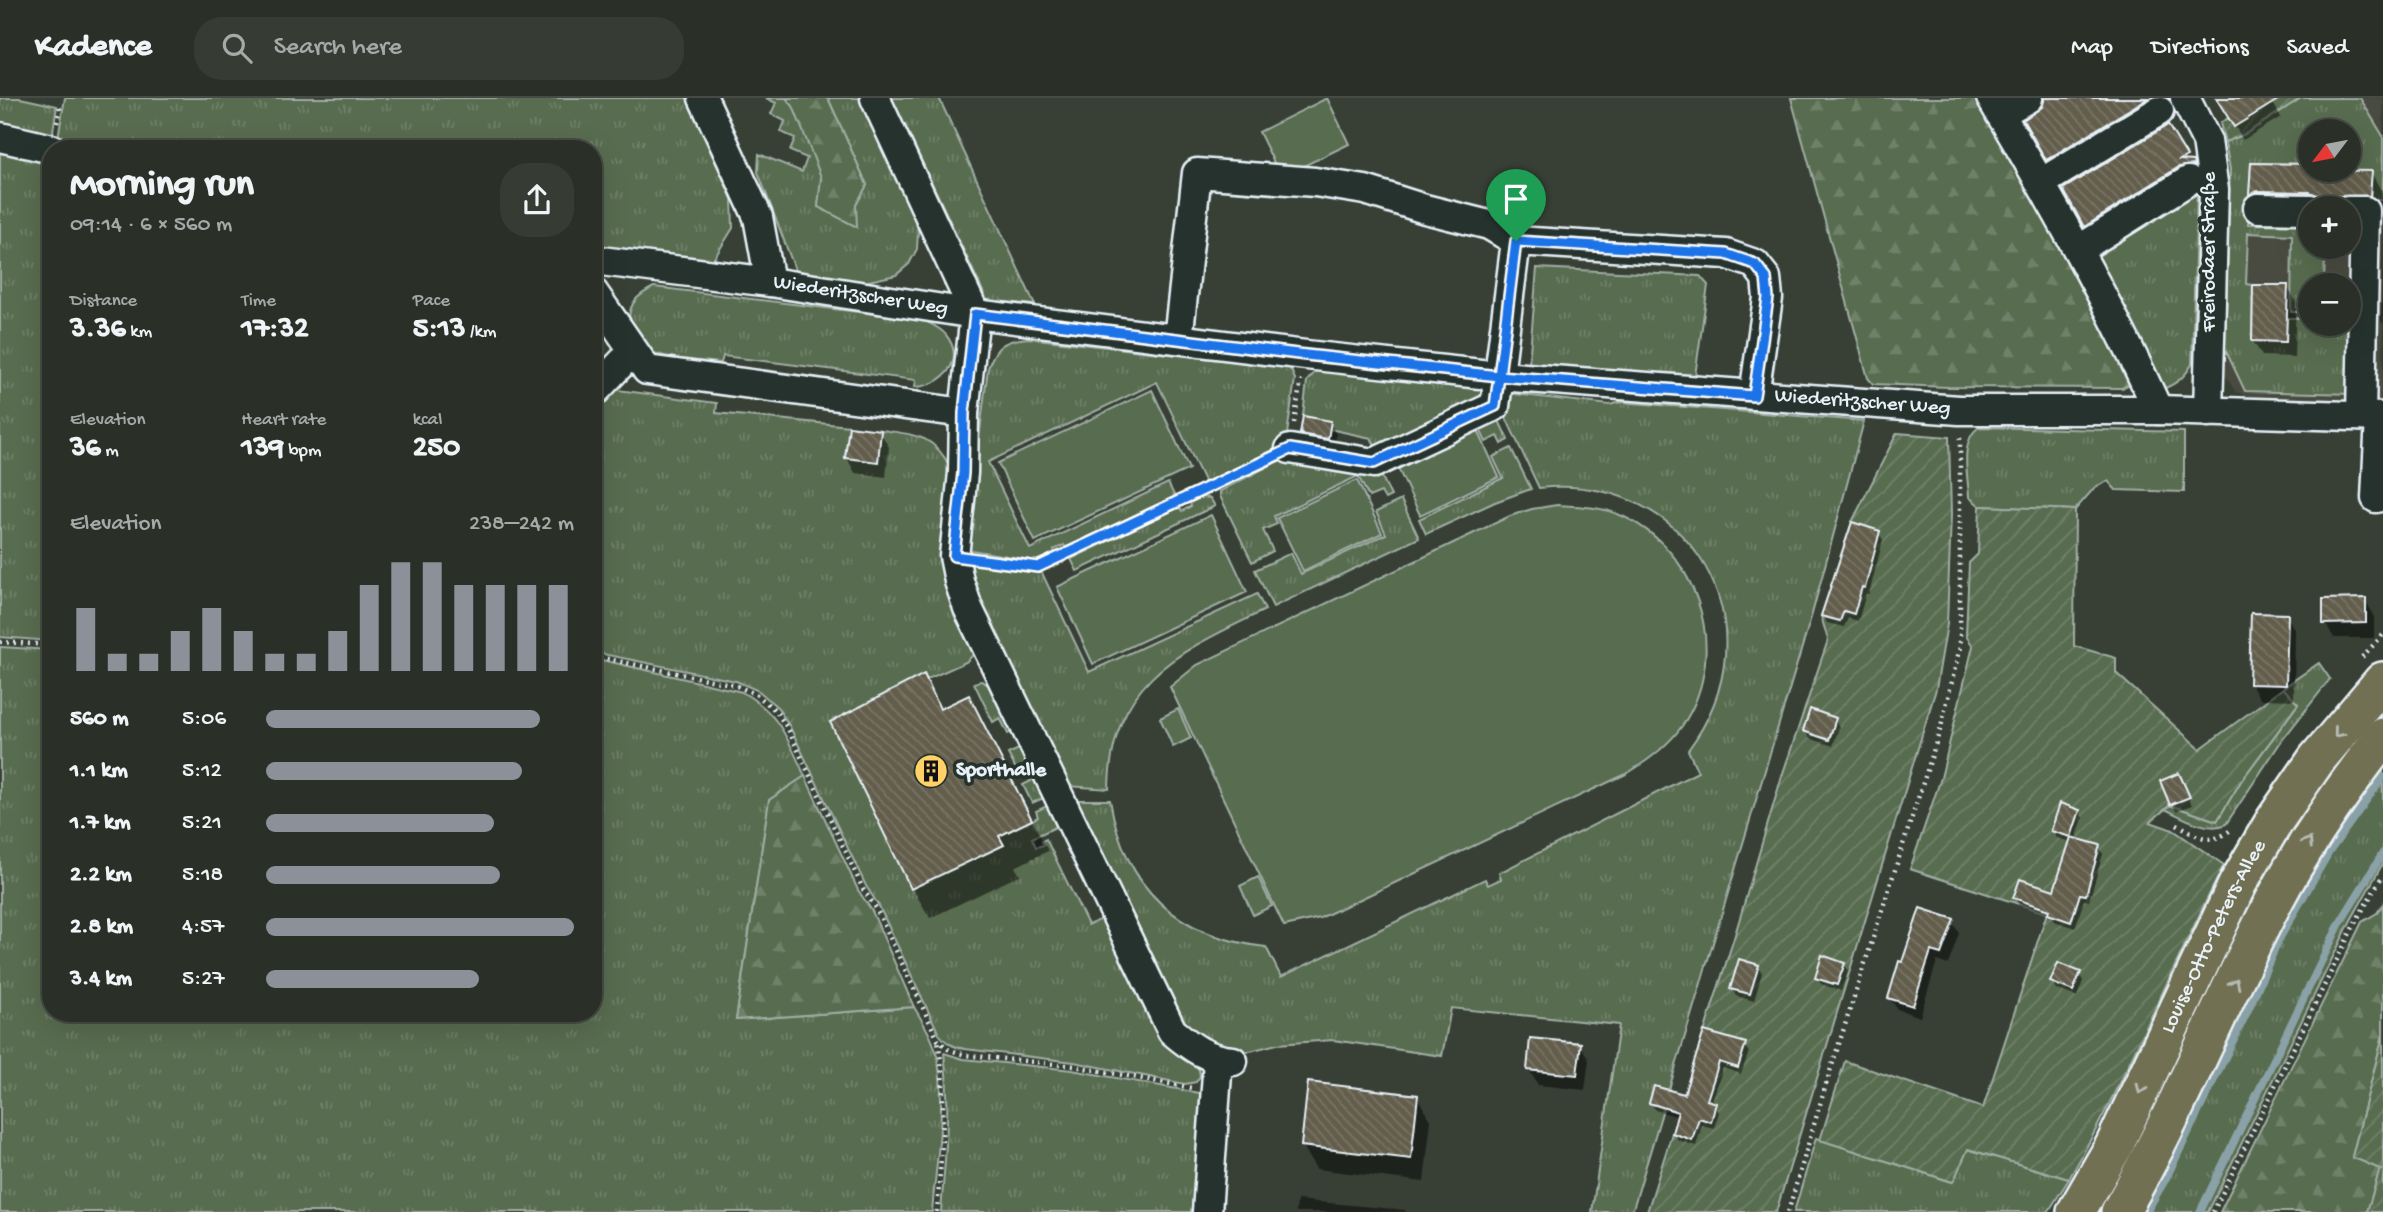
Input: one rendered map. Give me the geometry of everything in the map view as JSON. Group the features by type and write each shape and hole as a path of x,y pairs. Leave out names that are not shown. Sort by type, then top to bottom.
{"main road":[{"name":"Louise-Otto-Peters-Allee","path":"2077,1212 2114,1146 2238,883 2275,820 2317,759 2383,681"},
{"name":"Louise-Otto-Peters-Allee","path":"2120,1212 2149,1162 2274,901 2308,841 2383,737"}],"street":[{"path":"703,98 758,217 770,282"},
{"path":"875,98 975,314 964,413 963,473 954,556 968,608 1172,1031 1194,1049 1225,1061 1207,1212"},
{"path":"2028,98 1995,106 2041,183 2124,335 2158,410"},
{"name":"Freirodaer Straße","path":"2185,98 2207,141 2214,190 2208,412"},
{"path":"2041,183 2159,111"},
{"path":"0,137 42,147"},
{"path":"1178,339 1198,173 1315,182 1365,190 1489,225 1516,241 1726,254 1755,264 1766,278 1768,298 1754,396"},
{"path":"2078,250 2188,181"},
{"path":"2258,208 2298,209"},
{"path":"2361,211 2365,211 2375,416 2376,498"},
{"path":"1290,449 1374,463 1495,406 1516,241"},
{"name":"Wiederitzscher Weg","path":"602,261 770,282 975,314 1499,376 1959,410 2158,410 2375,416"},
{"path":"602,305 646,370 964,413"},
{"path":"602,384 633,351"}],"path":[{"path":"954,556 1038,567 1290,449 1306,355"},
{"path":"1788,1212 1827,1081 1941,727 1960,647 1960,437"},
{"path":"0,642 42,644"},
{"path":"602,658 735,685 757,695 776,711 788,729 937,1040 943,1069 942,1151 937,1212"},
{"path":"2213,1212 2355,923 2383,875"},
{"path":"937,1040 948,1049 965,1055 1074,1066 1192,1088 1202,1084 1225,1061"}],"shaded area":[{"path":"2302,98 2383,98 2383,400 2249,397 2235,391 2221,368 2218,144 2245,134"}],"green space":[{"path":"0,98 20,98 57,106 52,137 0,125"},
{"path":"65,98 688,98 732,199 733,228 710,265 602,248 602,140 58,138"},
{"path":"766,98 786,98 793,105 822,177 818,207 856,205 867,185 828,98 862,98 915,210 917,249 909,264 896,275 855,284 803,278 796,272 758,172 759,154 802,172 807,158 790,151 795,138 781,132 785,121 771,114 776,103"},
{"path":"786,98 828,98 867,185 856,205 857,227 818,207 821,177 793,106"},
{"path":"892,98 939,98 1035,305 987,300"},
{"path":"1327,98 1349,144 1281,177 1259,132"},
{"path":"1791,98 1976,98 2071,256 2131,383 2122,388 1873,384 1868,378"},
{"path":"2272,98 2301,98 2245,134 2225,142 2220,123 2228,118 2234,127"},
{"path":"2301,98 2360,98 2383,136 2383,200 2371,200 2371,171 2361,171 2361,119 2298,119 2298,164 2251,163 2248,224 2298,225 2298,259 2325,259 2324,273 2298,273 2298,312 2291,312 2292,235 2248,233 2246,284 2253,285 2252,341 2285,342 2287,318 2298,318 2298,336 2353,336 2353,394 2245,391 2225,349 2230,169 2225,142 2245,134"},
{"path":"0,153 42,163 42,640 0,637"},
{"path":"2197,188 2192,364 2178,381 2158,391 2095,252"},
{"path":"1537,268 1700,276 1708,285 1695,376 1529,364"},
{"path":"654,287 923,320 946,335 952,345 953,363 942,377 925,386 915,387 916,380 723,356 721,363 663,356 638,343 631,332 629,318 631,307 637,299"},
{"path":"1028,338 1290,368 1295,379 1286,441 1282,446 1205,483 1157,382 988,462 1030,549 1168,483 1175,497 1066,548 1064,545 1054,550 1055,553 1036,561 965,549 988,368 994,354 1002,345"},
{"path":"1316,371 1486,390 1489,394 1380,454 1371,438 1329,429 1330,421 1303,416 1307,381"},
{"path":"610,389 717,403 716,413 849,426 845,458 878,462 881,430 922,438 944,456 950,467 974,648 972,656 966,662 831,722 1003,844 999,836 1038,817 1036,811 1049,805 1060,825 1032,838 1036,847 1044,845 1042,841 1046,839 1088,925 1104,918 1199,1070 1200,1076 1196,1082 1185,1084 1074,1062 965,1049 948,1043 939,1034 879,906 866,886 790,727 778,708 759,691 736,681 602,654 602,395"},
{"path":"1152,390 1189,469 1035,541 998,463"},
{"path":"1506,393 1610,405 1620,402 1864,421 1812,614 1632,1212 1592,1212 1619,1025 1451,1008 1442,1056 1333,1040 1277,1044 1250,1051 1233,1051 1187,1031 1074,800 1110,800 1117,831 1128,859 1142,883 1160,903 1181,920 1206,932 1266,947 1281,977 1485,879 1488,885 1501,879 1499,873 1698,772 1688,750 1714,703 1725,655 1722,609 1705,567 1678,531 1640,505 1593,490 1539,488 1502,409"},
{"path":"1495,412 1508,440 1502,444 1498,436 1486,442 1476,421"},
{"path":"1475,424 1499,477 1420,515 1395,462"},
{"path":"1979,427 2184,432 2184,492 2116,490 2108,481 2095,487 2075,510 1980,506 1969,497 1966,459 1969,441"},
{"path":"1897,433 1949,437 1951,514 1947,624 1936,689 1776,1212 1647,1212 1734,938 1781,779 1828,640 1821,616 1852,522"},
{"path":"1511,448 1531,489 1495,502 1426,534 1419,519 1503,478 1493,457"},
{"path":"1286,457 1381,475 1391,496 1385,499 1381,492 1369,497 1358,476 1274,516 1277,524 1263,530 1273,551 1252,562 1220,491"},
{"path":"1357,480 1382,533 1303,571 1277,518"},
{"path":"1202,497 1210,498 1215,506 1077,571 1071,559 1179,507 1182,511 1191,506 1190,502"},
{"path":"1401,500 1419,538 1273,607 1255,570 1291,553 1301,574 1386,534 1376,512"},
{"path":"1557,505 1603,509 1639,525 1664,546 1684,572 1698,601 1705,632 1705,665 1697,696 1682,726 1657,753 1626,774 1320,918 1284,926 1170,687 1197,665 1510,516"},
{"path":"1980,506 2075,510 2074,646 2116,658 2116,673 2200,749 2283,688 2298,704 2241,781 2217,821 2170,805 2150,822 2173,830 2224,865 2110,1102 2069,1179 1968,1149 1953,1182 1820,1140 1845,1061 1983,1108 2047,913 1910,869 1941,778 1973,646 1966,636 1969,563 1978,554"},
{"path":"1211,515 1247,592 1093,664 1057,587"},
{"path":"967,563 1042,573 1089,672 1257,594 1265,610 1205,640 1178,656 1156,674 1137,696 1122,721 1113,752 1109,789 1068,786 978,603"},
{"path":"0,647 42,649 42,1022 602,1022 602,660 742,692 774,718 805,776 769,800 736,1020 914,1007 929,1033 938,1061 940,1136 932,1212 0,1212"},
{"path":"2319,663 2330,679 2280,743 2226,824 2211,827 2187,820 2165,809 2170,805 2217,821 2241,781 2298,704 2283,688"},
{"path":"981,681 993,687 1014,731 1008,734 1000,718 993,722 974,683"},
{"path":"2383,700 2383,717 2336,774 2103,1212 2092,1212 2253,890 2289,827"},
{"path":"1178,709 1191,738 1173,747 1160,718"},
{"path":"1020,741 1046,797 1032,803 1023,785 1031,781 1024,768 1017,771 1008,754 1019,749 1017,743"},
{"path":"2383,761 2383,863 2351,920 2208,1212 2135,1212 2284,911"},
{"path":"805,776 858,890 872,911 914,1007 736,1020 769,800"},
{"path":"1258,877 1272,906 1253,915 1240,886"},
{"path":"2383,904 2383,1035 2352,1157 2380,1169 2367,1212 2220,1212 2362,922 2377,913"},
{"path":"2383,1035 2383,1212 2367,1212 2380,1169 2352,1157"},
{"path":"944,1053 963,1059 1072,1070 1199,1093 1206,1088 1197,1212 941,1212 947,1112"},
{"path":"1816,1138 1952,1182 1967,1149 2069,1179 2048,1212 1794,1212"}],"building":[{"path":"2045,98 2148,98 2046,160 2023,120 2042,107"},
{"path":"2216,98 2281,98 2234,127"},
{"path":"2168,125 2187,156 2180,160 2193,161 2194,165 2179,167 2084,227 2063,189"},
{"path":"2251,163 2298,164 2298,182 2361,182 2361,171 2372,171 2370,196 2320,196 2310,192 2258,191 2249,195"},
{"path":"2253,285 2288,285 2286,342 2252,341"},
{"path":"1303,416 1331,421 1328,439 1300,434"},
{"path":"849,426 881,430 878,462 845,458"},
{"path":"1852,522 1880,531 1865,588 1862,587 1854,614 1844,611 1840,621 1821,616"},
{"path":"2366,598 2366,623 2323,624 2323,599"},
{"path":"2251,613 2288,614 2286,685 2249,684"},
{"name":"Sporthalle","path":"924,674 940,709 969,695 1032,820 999,836 1004,845 911,889 830,722"},
{"path":"1810,709 1836,718 1829,740 1803,731"},
{"path":"2179,773 2190,797 2170,805 2160,781"},
{"path":"2060,803 2080,810 2071,837 2051,831"},
{"path":"2071,837 2100,845 2086,895 2080,894 2071,922 2048,914 2049,910 2013,898 2020,879 2054,890"},
{"path":"1920,908 1954,919 1941,954 1931,951 1913,1006 1888,998"},
{"path":"1822,955 1845,963 1837,985 1815,978"},
{"path":"1739,959 1759,965 1750,994 1730,989"},
{"path":"2058,963 2081,972 2073,991 2050,982"},
{"path":"1704,1031 1746,1043 1738,1068 1719,1062 1707,1100 1716,1103 1711,1122 1699,1118 1692,1140 1672,1133 1678,1112 1649,1103 1654,1086 1684,1094"},
{"path":"1530,1038 1581,1043 1577,1075 1527,1070"},
{"path":"1308,1082 1418,1095 1411,1159 1301,1146"}],"waterway":[{"path":"2146,1212 2165,1180 2248,1010 2279,939 2329,852 2383,777"},
{"path":"2200,1212 2340,923 2383,853"}],"place":[{"name":"Sporthalle","path":"931,771"}],"route":[{"path":"1516,241 1499,376 975,314 964,413 963,473 954,556 1038,567 1290,449 1374,463 1495,406 1499,376 1754,396 1768,298 1766,278 1755,264 1726,254 1516,241"}]}
